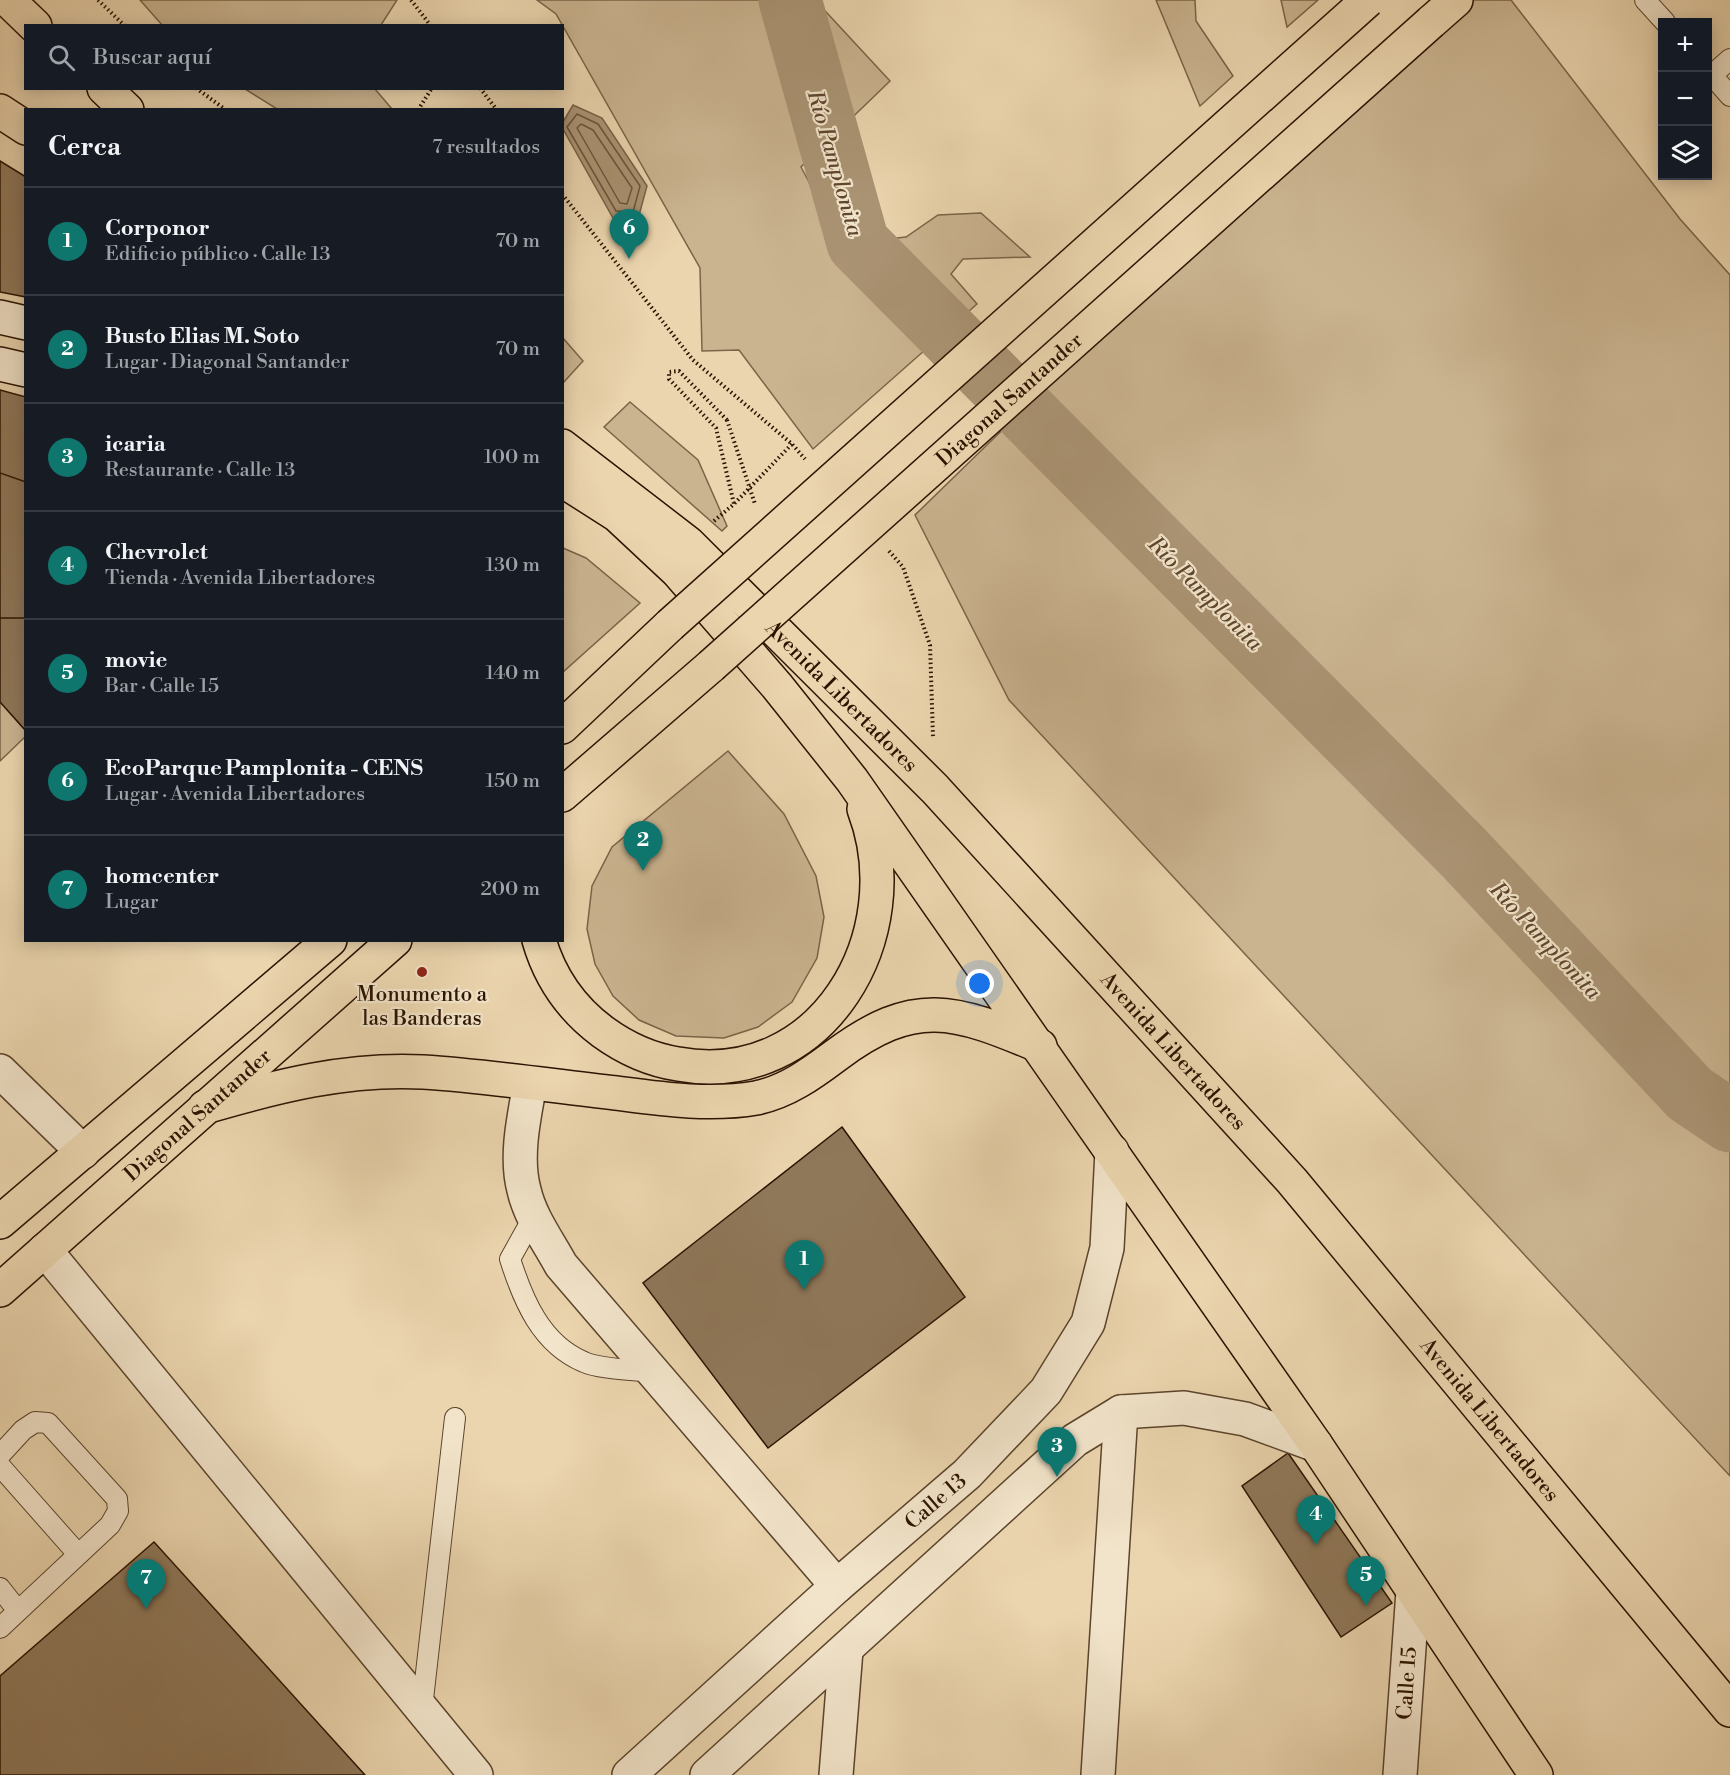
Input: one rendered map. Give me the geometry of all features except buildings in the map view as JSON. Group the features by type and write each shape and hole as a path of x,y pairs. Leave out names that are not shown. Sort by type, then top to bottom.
{"main road":[{"path":"8,0 33,24"},
{"path":"564,725 773,532 1368,0"},
{"name":"Diagonal Santander","path":"564,793 711,666 1456,0"},
{"path":"106,90 125,108"},
{"path":"0,111 24,127"},
{"name":"Avenida Libertadores","path":"564,448 688,543 935,789 1292,1181 1730,1710"},
{"name":"Avenida Libertadores","path":"564,481 617,515 696,591 852,780 1040,1046 1316,1445 1536,1775"},
{"path":"564,813 608,755"},
{"path":"540,942 554,978 564,993 586,1018 624,1046 668,1062 698,1067 732,1066 774,1052 804,1034 832,1009 860,967 871,937 877,907 878,872 866,815 852,780"},
{"name":"Diagonal Santander","path":"0,1222 309,953 327,942"},
{"name":"Diagonal Santander","path":"0,1290 393,942"},
{"path":"205,1107 308,1079 378,1071 423,1072 692,1101 757,1098 798,1081 880,1027 912,1016 939,1013 975,1020 1040,1046"}],"street":[{"path":"0,317 24,323"},
{"path":"0,364 24,370"},
{"path":"564,502 617,515"},
{"path":"0,1071 83,1152"},
{"path":"530,1084 521,1158 524,1190 534,1216 561,1265 837,1586"},
{"name":"Calle 13","path":"629,1775 837,1586 967,1474 1046,1391 1088,1323 1107,1248 1112,1151"},
{"path":"45,1250 476,1775"},
{"path":"707,1775 1075,1440 1121,1412 1185,1408 1245,1419 1316,1445"},
{"path":"1098,1775 1121,1412"},
{"name":"Calle 15","path":"1400,1775 1413,1591"},
{"path":"836,1775 846,1650"}],"lane":[{"path":"1710,72 1730,59"},
{"path":"1712,76 1730,96"},
{"path":"534,1216 510,1259 521,1294 546,1335 584,1363 653,1372"},
{"path":"422,1708 455,1418"},
{"path":"0,1455 23,1430 35,1422 48,1423 117,1499 118,1511 110,1525 77,1553 0,1628"},
{"path":"0,1466 77,1553"},
{"path":"0,1588 18,1611"}],"path":[{"path":"98,0 123,24"},
{"path":"411,0 429,24"},
{"path":"199,90 223,108"},
{"path":"419,108 431,90"},
{"path":"481,90 495,108"},
{"path":"734,504 716,428 672,382 669,372 679,371 727,420 752,500 773,532"},
{"path":"688,543 734,504 792,444"}],"shaded area":[{"path":"140,0 397,0 382,24 161,24"},
{"path":"537,0 815,0 890,81 801,167 842,244 906,237 938,215 981,213 1030,257 963,259 951,274 977,304 813,449 739,350 702,351 700,268 564,28 564,24 562,24 556,14"},
{"path":"1156,0 1195,0 1196,21 1233,76 1200,106"},
{"path":"1281,0 1318,0 1287,27"},
{"path":"1444,0 1511,0 1680,219 1730,275 1730,1476 1009,700 915,515"},
{"path":"247,90 376,90 391,108 275,108"},
{"path":"564,339 583,361 564,382"},
{"path":"630,402 698,460 727,526 722,531 604,427"},
{"path":"564,548 586,558 640,603 564,671"},
{"path":"0,702 24,729 24,738 0,761"},
{"path":"728,751 784,814 816,876 824,917 817,958 792,1002 758,1027 724,1038 676,1036 639,1020 613,996 595,964 587,929 592,886 612,847"}],"water":[{"path":"573,105 602,118 647,186 638,219 613,218 564,131 564,120"}],"waterway":[{"name":"Río Pamplonita","path":"790,0 858,243 1463,852 1690,1094 1730,1121"}],"place":[{"name":"EcoParque Pamplonita - CENS","path":"629,259"},
{"name":"Busto Elias M. Soto","path":"643,871"},
{"name":"Monumento a las Banderas","path":"422,972"},
{"name":"Corponor","path":"804,1290"},
{"name":"icaria","path":"1057,1477"},
{"name":"Chevrolet","path":"1316,1545"},
{"name":"movie","path":"1366,1606"},
{"name":"homcenter","path":"146,1609"}]}
